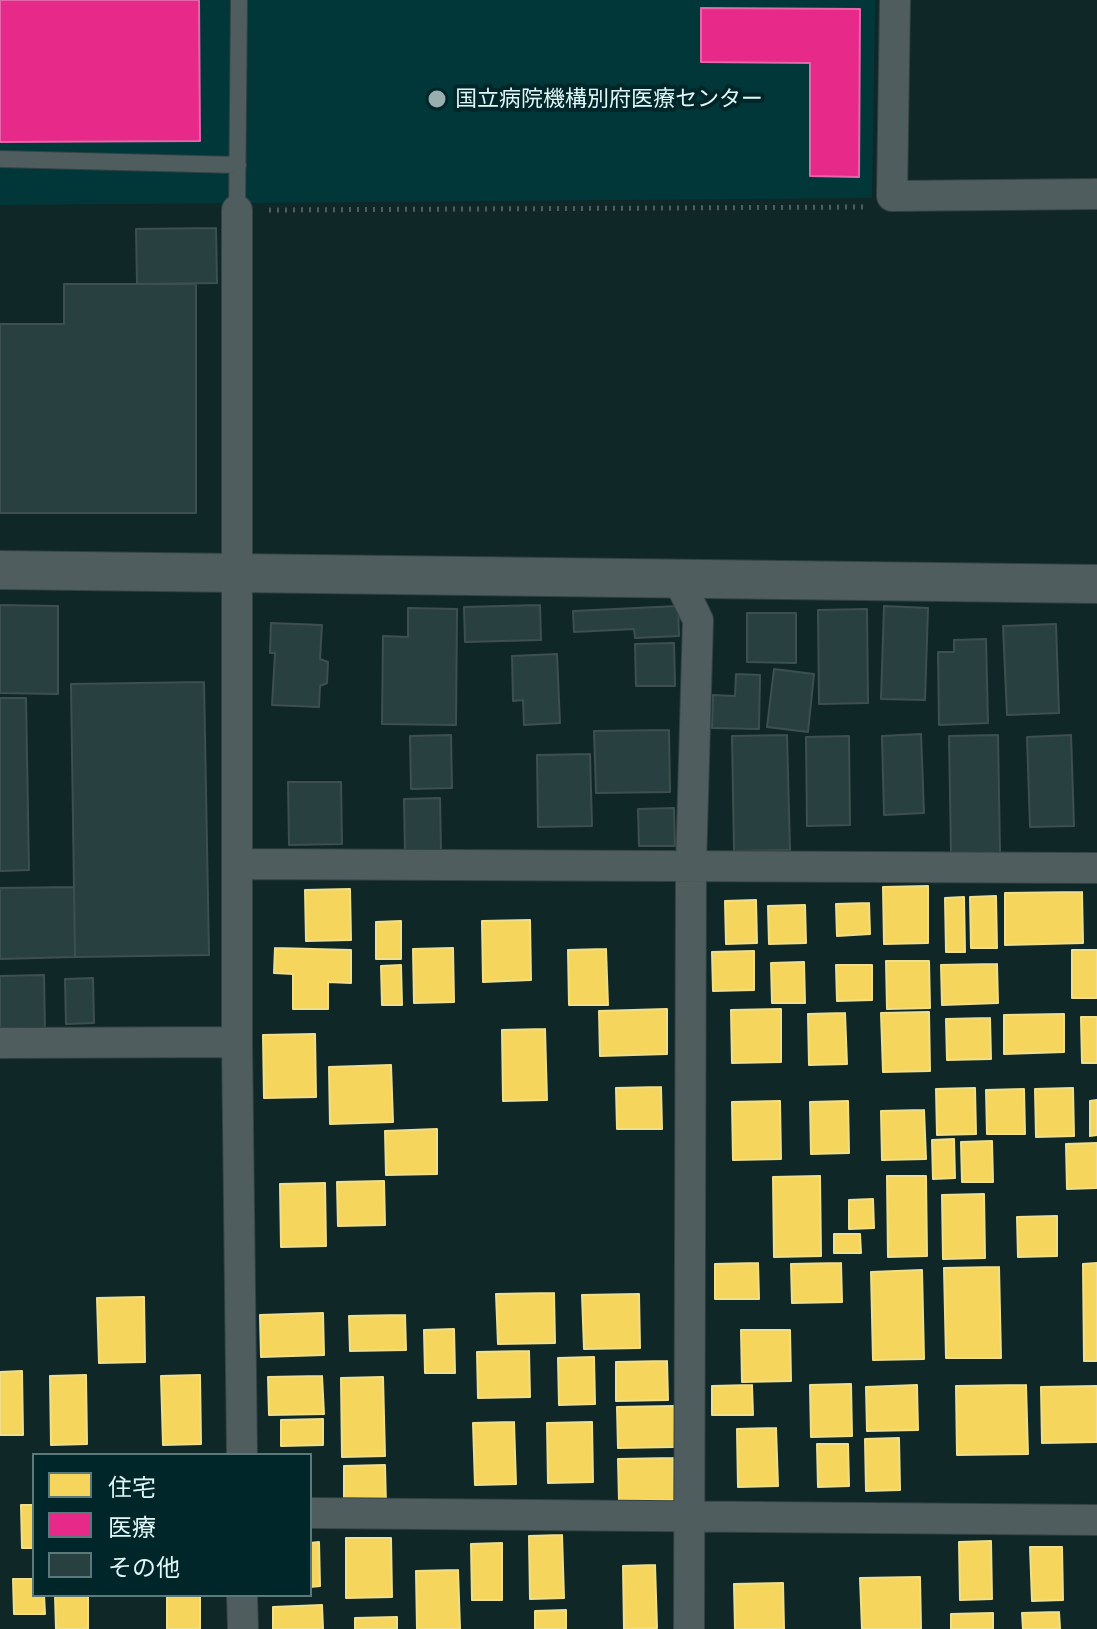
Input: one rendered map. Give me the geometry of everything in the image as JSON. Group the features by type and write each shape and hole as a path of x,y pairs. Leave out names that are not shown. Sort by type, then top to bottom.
{"street":[{"path":"895,0 892,196 1097,194"},
{"path":"237,210 237,1042 242,1453"},
{"path":"0,570 238,570 1097,584"},
{"path":"677,577 698,620 691,865 689,1629"},
{"path":"238,864 1097,868"},
{"path":"0,1043 237,1042"},
{"path":"312,1513 1097,1520"},
{"path":"242,1597 243,1629"}],"lane":[{"path":"237,210 239,0"},
{"path":"0,159 238,165"}],"path":[{"path":"237,210 880,207 892,196"}],"shaded area":[{"name":"国立病院機構別府医療センター","path":"0,0 875,0 872,198 0,205"}],"building: 住宅":[{"path":"928,886 928,943 884,944 883,887"},
{"path":"350,889 351,940 306,941 305,890"},
{"path":"1082,892 1083,943 1005,945 1005,893"},
{"path":"996,896 997,948 971,948 970,897"},
{"path":"964,897 965,952 946,952 945,898"},
{"path":"756,900 757,943 726,944 725,901"},
{"path":"869,903 870,934 837,936 836,904"},
{"path":"805,905 806,943 769,944 768,906"},
{"path":"530,920 531,980 483,982 482,921"},
{"path":"401,921 401,959 376,959 376,922"},
{"path":"275,948 351,950 351,983 328,982 328,1009 293,1009 293,974 274,973"},
{"path":"453,948 454,1002 414,1003 413,949"},
{"path":"606,949 608,1005 569,1005 568,950"},
{"path":"1072,950 1097,950 1097,998 1072,998"},
{"path":"754,951 754,990 713,991 712,952"},
{"path":"886,961 929,961 930,1008 887,1009"},
{"path":"804,962 805,1003 772,1003 771,963"},
{"path":"997,964 998,1003 942,1005 941,965"},
{"path":"401,965 402,1005 382,1005 381,966"},
{"path":"836,965 872,965 872,1000 837,1001"},
{"path":"667,1009 667,1054 600,1056 599,1011"},
{"path":"781,1009 781,1062 732,1063 731,1010"},
{"path":"929,1012 930,1071 883,1072 881,1013"},
{"path":"845,1013 847,1064 809,1065 808,1014"},
{"path":"1064,1014 1064,1052 1004,1054 1004,1015"},
{"path":"1081,1017 1097,1017 1097,1063 1082,1063"},
{"path":"990,1018 991,1059 947,1060 946,1019"},
{"path":"545,1029 547,1100 503,1101 502,1030"},
{"path":"315,1034 316,1097 264,1098 263,1035"},
{"path":"391,1065 393,1122 330,1124 329,1067"},
{"path":"661,1087 662,1129 617,1129 616,1088"},
{"path":"975,1088 976,1134 937,1135 936,1089"},
{"path":"1073,1088 1074,1136 1036,1137 1035,1089"},
{"path":"1024,1089 1025,1134 987,1134 986,1090"},
{"path":"1097,1100 1097,1135 1090,1136 1090,1101"},
{"path":"780,1101 781,1159 733,1160 732,1102"},
{"path":"848,1101 849,1153 811,1154 810,1102"},
{"path":"924,1110 926,1159 882,1160 881,1111"},
{"path":"437,1129 437,1174 386,1175 385,1131"},
{"path":"954,1139 955,1178 933,1179 932,1140"},
{"path":"992,1141 993,1182 962,1182 961,1142"},
{"path":"1097,1143 1097,1188 1067,1189 1066,1144"},
{"path":"820,1176 821,1256 774,1257 773,1177"},
{"path":"887,1176 926,1176 927,1256 888,1257"},
{"path":"384,1181 385,1225 338,1226 337,1182"},
{"path":"325,1183 326,1246 281,1247 280,1184"},
{"path":"984,1194 985,1258 943,1259 942,1195"},
{"path":"873,1199 874,1228 849,1229 849,1200"},
{"path":"1057,1216 1057,1256 1018,1257 1017,1217"},
{"path":"834,1234 860,1234 861,1253 834,1253"},
{"path":"758,1263 759,1299 715,1299 715,1264"},
{"path":"841,1263 842,1302 792,1303 791,1264"},
{"path":"1097,1263 1097,1361 1084,1361 1083,1264"},
{"path":"999,1267 1001,1358 946,1358 944,1268"},
{"path":"922,1270 924,1359 873,1360 871,1272"},
{"path":"554,1293 555,1343 498,1344 496,1294"},
{"path":"639,1294 640,1348 584,1349 582,1295"},
{"path":"144,1297 145,1362 99,1363 97,1298"},
{"path":"323,1313 324,1355 261,1357 260,1315"},
{"path":"405,1315 406,1350 350,1351 349,1316"},
{"path":"454,1329 455,1373 425,1373 424,1330"},
{"path":"741,1330 790,1330 791,1381 742,1382"},
{"path":"529,1351 530,1397 478,1398 477,1352"},
{"path":"594,1357 595,1404 559,1405 558,1358"},
{"path":"667,1361 668,1400 616,1401 616,1362"},
{"path":"22,1371 23,1435 0,1435 0,1372"},
{"path":"86,1375 87,1444 51,1445 50,1376"},
{"path":"200,1375 201,1444 163,1445 161,1376"},
{"path":"322,1376 324,1414 269,1415 268,1377"},
{"path":"383,1377 385,1456 342,1457 341,1378"},
{"path":"851,1384 852,1436 811,1437 810,1385"},
{"path":"752,1385 753,1415 712,1415 712,1386"},
{"path":"917,1385 918,1430 867,1431 866,1387"},
{"path":"1026,1385 1028,1454 957,1455 956,1386"},
{"path":"1097,1386 1097,1442 1042,1443 1041,1387"},
{"path":"674,1406 674,1447 618,1448 617,1407"},
{"path":"323,1419 323,1445 281,1446 281,1420"},
{"path":"514,1422 516,1484 475,1485 473,1423"},
{"path":"592,1422 593,1482 548,1483 547,1423"},
{"path":"776,1428 778,1486 738,1487 737,1429"},
{"path":"899,1438 900,1490 866,1491 865,1439"},
{"path":"817,1444 848,1444 849,1486 818,1487"},
{"path":"673,1458 674,1500 619,1501 618,1459"},
{"path":"385,1465 386,1506 344,1507 344,1466"},
{"path":"21,1505 32,1505 32,1548 22,1548"},
{"path":"562,1535 564,1598 530,1599 529,1536"},
{"path":"346,1538 391,1538 392,1597 346,1598"},
{"path":"991,1541 992,1599 960,1600 959,1542"},
{"path":"319,1542 320,1586 312,1587 312,1543"},
{"path":"502,1543 502,1600 472,1600 471,1544"},
{"path":"1030,1547 1062,1547 1063,1600 1032,1601"},
{"path":"655,1565 657,1628 624,1629 623,1566"},
{"path":"458,1570 460,1629 417,1629 416,1571"},
{"path":"920,1577 921,1629 862,1629 860,1578"},
{"path":"13,1579 32,1579 32,1597 44,1597 45,1614 14,1614"},
{"path":"783,1583 784,1629 735,1629 734,1584"},
{"path":"55,1597 88,1597 88,1629 56,1629"},
{"path":"167,1597 200,1597 200,1629 167,1629"},
{"path":"322,1605 323,1629 273,1629 273,1607"},
{"path":"566,1610 566,1629 535,1629 535,1611"},
{"path":"1059,1612 1060,1629 1023,1629 1022,1613"},
{"path":"993,1613 993,1629 951,1629 951,1614"},
{"path":"397,1617 397,1629 355,1629 355,1618"}],"building: 医療":[{"path":"0,0 199,0 200,141 0,142"},
{"path":"701,8 860,9 859,177 810,176 810,63 701,62"}],"building: その他":[{"path":"216,228 217,283 137,284 136,229"},
{"path":"64,284 196,284 196,513 0,513 0,324 64,324"},
{"path":"0,605 58,606 58,694 0,693"},
{"path":"540,605 541,640 465,642 464,607"},
{"path":"678,606 679,636 635,638 634,629 574,632 573,611"},
{"path":"884,606 928,608 925,700 881,699"},
{"path":"408,608 457,609 456,725 382,724 383,636 408,637"},
{"path":"867,609 868,703 819,704 818,610"},
{"path":"747,613 796,613 796,663 747,662"},
{"path":"271,623 322,625 320,659 328,662 327,683 320,686 319,707 272,705 275,653 270,653"},
{"path":"1056,624 1059,713 1007,715 1003,626"},
{"path":"986,639 988,723 939,725 938,652 954,652 954,640"},
{"path":"674,643 675,686 636,686 635,644"},
{"path":"557,654 560,723 524,725 523,700 513,701 512,656"},
{"path":"774,669 814,674 808,732 767,727"},
{"path":"736,674 760,675 759,729 712,728 713,695 735,696"},
{"path":"204,682 209,955 75,957 71,684"},
{"path":"0,698 26,698 29,870 0,871"},
{"path":"669,730 670,792 596,793 594,731"},
{"path":"921,734 924,813 884,815 882,736"},
{"path":"451,735 452,788 411,789 410,736"},
{"path":"787,735 790,850 734,851 732,736"},
{"path":"998,735 1000,853 951,854 949,736"},
{"path":"1071,735 1074,826 1030,827 1027,737"},
{"path":"849,736 850,825 807,826 806,737"},
{"path":"590,754 592,826 538,827 537,755"},
{"path":"288,782 341,782 342,844 289,845"},
{"path":"440,798 441,853 405,854 404,799"},
{"path":"674,808 675,846 639,846 638,809"},
{"path":"74,887 75,957 0,959 0,888"},
{"path":"44,975 45,1033 0,1033 0,976"},
{"path":"93,978 94,1023 66,1024 65,979"}],"place":[{"name":"国立病院機構別府医療センター","path":"437,99"}]}
